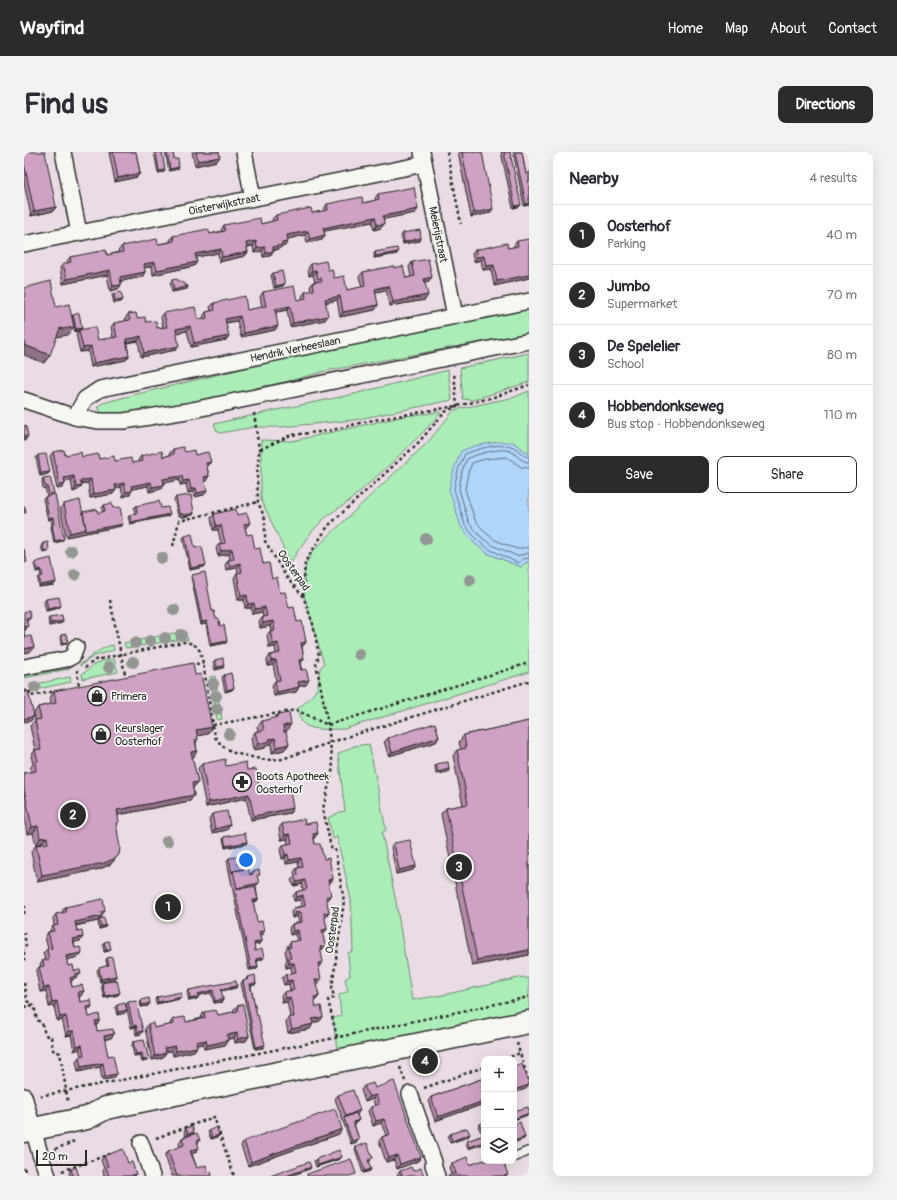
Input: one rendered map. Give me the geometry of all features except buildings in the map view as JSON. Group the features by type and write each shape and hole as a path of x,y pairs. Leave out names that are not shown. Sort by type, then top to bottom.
{"street":[{"path":"63,152 79,233"},
{"path":"244,152 253,198"},
{"name":"Oisterwijkstraat","path":"24,244 253,198 423,158"},
{"name":"Meierijstraat","path":"423,158 455,316"},
{"name":"Hendrik Verheeslaan","path":"75,417 85,399 100,389 529,301"},
{"path":"24,400 75,417 99,421 124,421 186,411 529,341"},
{"path":"24,667 67,659 73,656 76,647"},
{"path":"48,1176 27,1115 70,1107 85,1106 106,1108 521,1024"},
{"path":"410,1094 434,1162 433,1165 437,1176"},
{"path":"141,1143 152,1176"}],"lane":[{"path":"517,1156 529,1151"}],"path":[{"path":"447,152 461,224"},
{"path":"303,596 305,562 328,526 417,444 445,412 457,406 453,357"},
{"name":"Oosterpad","path":"337,1037 328,1000 334,998 332,988 344,901 335,849 331,847 323,809 334,768 316,663 319,656 313,624 303,596 287,578 266,541 265,519 258,502 257,476 259,450 292,435 328,431 375,420 457,406 491,398 529,385"},
{"path":"173,546 179,521 258,502"},
{"path":"110,600 127,682"},
{"path":"72,673 86,668 95,660 183,642 190,642 200,651 215,737 222,746 234,753 265,760 287,758 529,681"},
{"path":"187,666 203,663"},
{"path":"213,725 296,710 328,726 529,663"},
{"path":"118,678 126,677"},
{"path":"72,688 80,686"},
{"path":"24,690 29,690 31,696 59,691"},
{"path":"24,914 25,906"},
{"path":"24,932 26,946 24,951 24,961"},
{"path":"24,983 28,1001 34,1004"},
{"path":"27,1115 70,1107 337,1037 529,997"},
{"path":"24,1007 34,1004"},
{"path":"34,1004 37,1020 42,1023 45,1035 51,1037 53,1050 60,1052 77,1137 71,1143 40,1154"},
{"path":"521,1024 520,1053 529,1083"},
{"path":"394,1049 410,1094 481,1068"},
{"path":"512,1056 520,1053"},
{"path":"24,1168 27,1176"}],"green space":[{"path":"529,309 529,333 326,371 249,392 161,411 102,415 98,406 103,403 133,395 279,360"},
{"path":"529,353 529,382 473,400 463,399 460,368"},
{"path":"448,370 452,400 354,420 281,427 254,427 220,433 217,431 214,424 350,395"},
{"path":"529,391 529,454 513,442 487,553 521,567 525,563 529,562 529,672 344,729 321,729 308,726 299,716 298,708 308,700 316,690 319,672 324,664 304,595 306,564 312,552 428,442 454,410 515,397"},
{"path":"441,413 396,459 348,502 332,512 318,525 298,550 290,563 261,499 261,440 292,441 405,416"},
{"path":"185,631 188,640 183,639 126,648 124,643"},
{"path":"113,645 114,650 94,656 80,666 80,664 100,650"},
{"path":"114,659 118,672 83,679 82,674 95,664"},
{"path":"69,669 24,678 24,676"},
{"path":"215,676 222,719 217,720 210,677"},
{"path":"70,677 71,682 33,690 31,685"},
{"path":"369,744 386,830 382,833 396,902 412,1000 443,995 523,977 529,979 529,1012 337,1051 333,1018 341,1016 339,995 348,991 345,979 350,976 348,953 353,951 351,900 337,837 333,839 328,818 345,811 338,754 354,746"}],"water":[{"path":"498,442 513,442 529,454 529,562 525,563 521,567 487,553 474,543 461,527 449,489 454,469 461,451 474,446"}],"place":[{"name":"Primera","path":"97,696"},
{"name":"Keurslager Oosterhof","path":"101,734"},
{"name":"Boots Apotheek Oosterhof","path":"242,782"},
{"name":"Jumbo","path":"73,815"},
{"name":"De Spelelier","path":"459,867"},
{"name":"Oosterhof","path":"168,907"},
{"name":"Hobbendonkseweg","path":"425,1061"}]}
